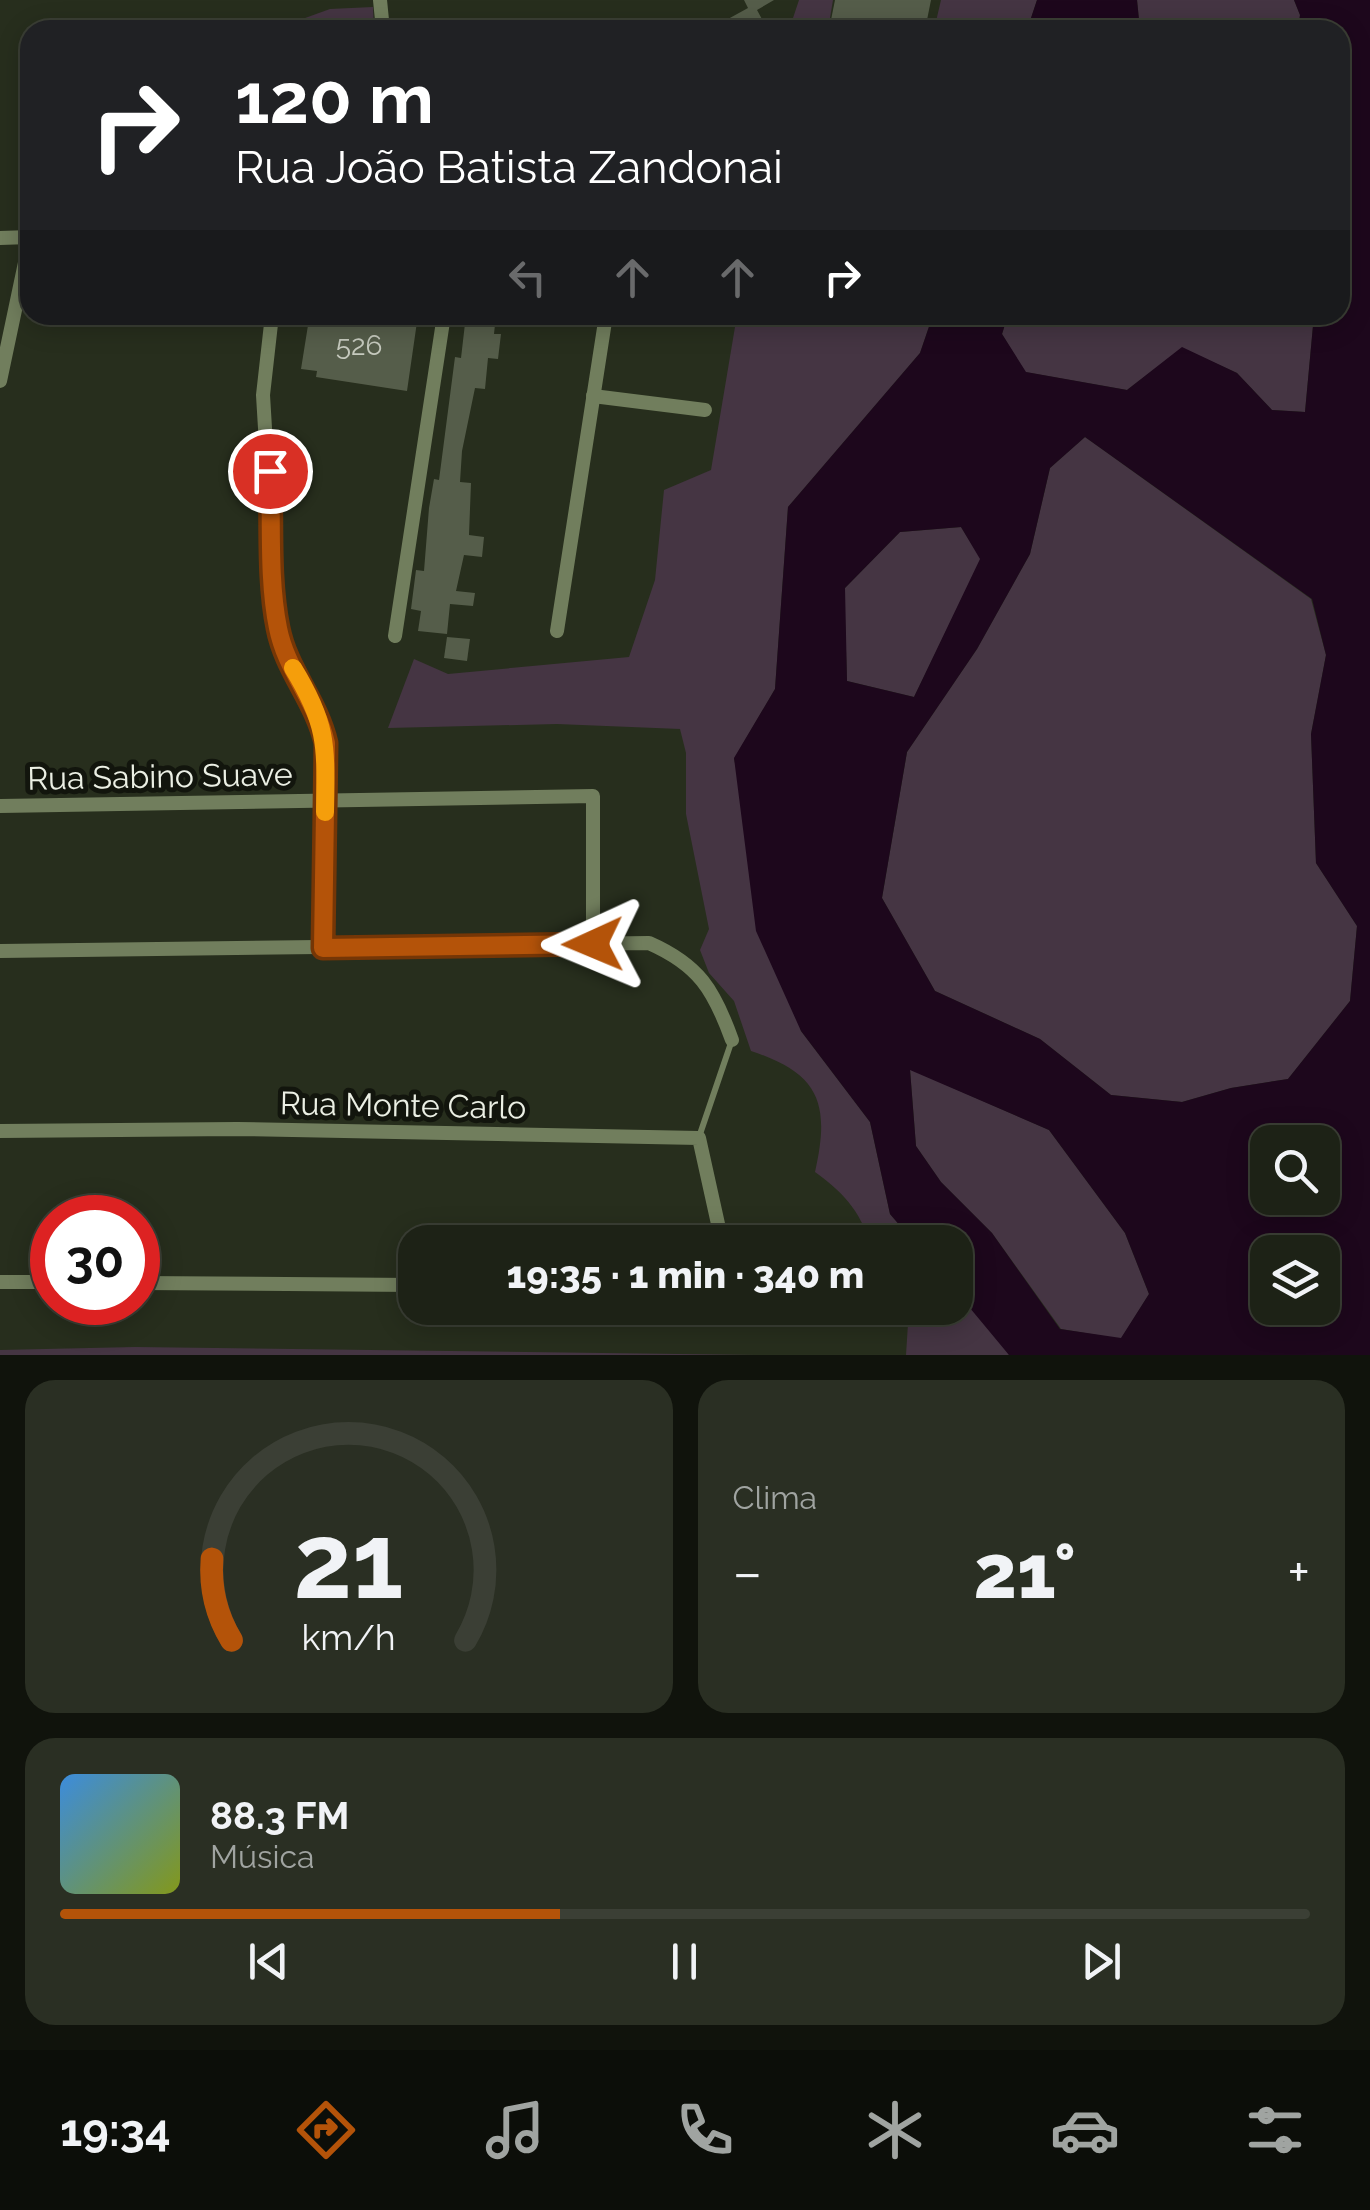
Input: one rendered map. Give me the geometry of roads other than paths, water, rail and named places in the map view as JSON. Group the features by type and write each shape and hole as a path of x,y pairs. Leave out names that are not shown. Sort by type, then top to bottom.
{"street":[{"path":"0,381 20,286"},
{"path":"271,325 263,395 277,627 288,662 319,711 326,743 323,948"},
{"path":"395,636 442,325"},
{"path":"557,631 604,325"},
{"path":"593,396 705,410"},
{"name":"Rua Sabino Suave","path":"0,806 593,796 593,944"},
{"path":"0,951 649,943 682,957 716,997 732,1040"},
{"name":"Rua Monte Carlo","path":"0,1130 699,1138"},
{"path":"699,1138 718,1225"},
{"path":"0,1282 30,1282"},
{"path":"160,1283 398,1285"}],"lane":[{"path":"699,1138 732,1040"}]}
